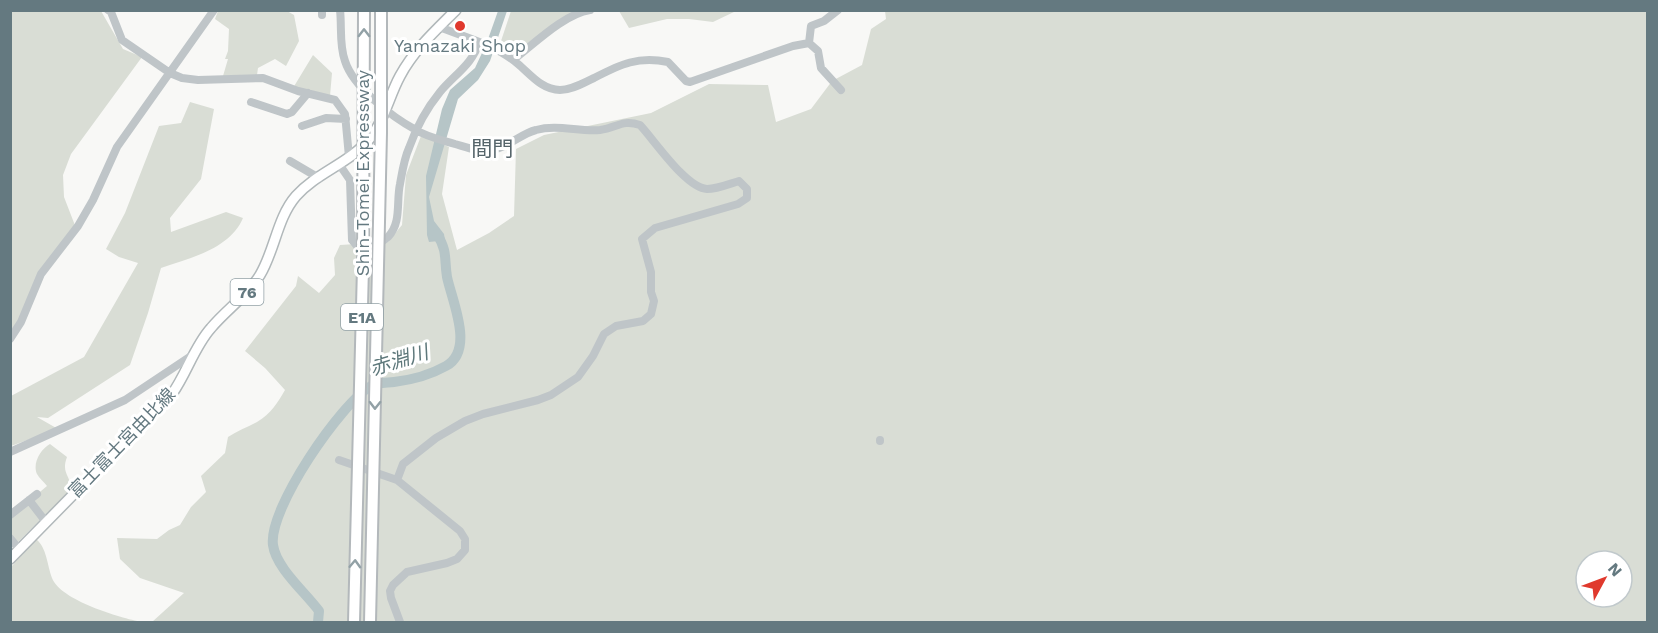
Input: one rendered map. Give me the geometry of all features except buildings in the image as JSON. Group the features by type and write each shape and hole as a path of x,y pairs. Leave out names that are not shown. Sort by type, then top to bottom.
{"highway":[{"name":"Shin-Tomei Expressway","path":"354,622 363,267 364,10"},
{"name":"Shin-Tomei Expressway","path":"370,622 381,144 381,10"}],"main road":[{"name":"富士富士宮由比線","path":"10,559 159,409 182,381 210,328 253,286 266,265 290,205 303,189 367,143 377,129 408,62 456,10"}],"street":[{"path":"108,10 111,12 122,40 170,73 182,78 198,80 262,78 335,100 341,106 346,119 346,146 349,158"},
{"path":"10,339 21,322 41,274 78,225 93,200 117,147 214,10"},
{"path":"340,10 342,50 356,81 386,110 417,131 475,150 490,150 504,146 537,129 551,127 601,130 631,122 640,125 686,179 697,187 709,189 739,182 747,189 747,198 738,204 655,228 647,233 642,239 651,272 651,292 654,301 651,314 643,321 616,326 604,334 579,377 551,395 465,421 436,438 403,464 398,480"},
{"path":"513,60 556,27 580,12 590,10"},
{"path":"809,43 811,26 824,21 838,10"},
{"path":"439,27 497,51 513,60 537,81 558,90 580,85 629,62 645,59 668,62 686,81 690,82 793,46 809,43"},
{"path":"339,164 350,180 352,240 357,246 368,249 388,237 398,218 399,186 408,149 427,109 470,61 481,43"},
{"path":"809,43 818,51 821,68 841,90"},
{"path":"251,102 287,114 308,93"},
{"path":"302,126 324,117 346,119"},
{"path":"290,161 319,178"},
{"path":"11,451 125,400 195,353"},
{"path":"171,369 182,381"},
{"path":"339,460 398,480 460,531 465,539 465,549 457,559 407,572 393,585 390,591 391,598 400,622"},
{"path":"10,514 37,494"},
{"path":"29,500 46,522"},
{"path":"10,538 19,549"}],"shaded area":[{"path":"11,11 101,11 123,49 142,57 71,154 63,175 64,197 76,228 41,274 27,307 11,331"},
{"path":"218,11 287,11 294,15 299,41 286,66 275,59 258,68 257,75 223,76 228,59 225,59 228,51 229,29 215,19"},
{"path":"498,11 507,11 490,61 478,80 458,99 429,197 434,221 444,234 446,248 439,241 429,242 427,235 426,176 442,109 450,90 475,68"},
{"path":"511,11 574,11 515,52 501,41"},
{"path":"619,11 736,11 713,22 667,19 629,28"},
{"path":"885,11 1647,11 1647,622 152,622 184,593 140,578 120,559 117,538 157,539 180,525 191,507 206,492 201,476 225,453 228,437 262,419 274,407 285,390 245,351 296,286 298,276 319,293 335,275 334,258 340,245 388,242 402,225 406,175 421,136 449,147 442,194 457,250 514,216 516,149 544,135 651,113 709,84 768,85 776,122 811,109 832,81 862,65 871,29 886,19"},
{"path":"313,55 332,73 330,96 293,88"},
{"path":"190,102 214,109 201,179 170,218 171,232 226,212 243,218 237,229 219,245 161,268 130,365 48,418 37,417 58,429 11,446 11,396 84,357 138,263 119,257 106,249 125,213 159,126 181,123"},
{"path":"50,444 67,457 65,471 72,490 66,499 48,512 17,543 11,535 10,517 47,486 37,474 36,465 43,449"},
{"path":"36,539 45,552 52,578 66,594 92,607 142,622 11,622 11,567"}],"waterway":[{"name":"赤淵川","path":"318,622 319,611 285,571 275,554 273,545 275,529 282,507 309,458 325,434 358,396 371,386 427,374 446,366 455,359 459,349 459,324 447,277 444,251 437,234"}],"place":[{"name":"Yamazaki Shop","path":"460,26"}],"district":[{"name":"間門","path":"492,149"}]}
